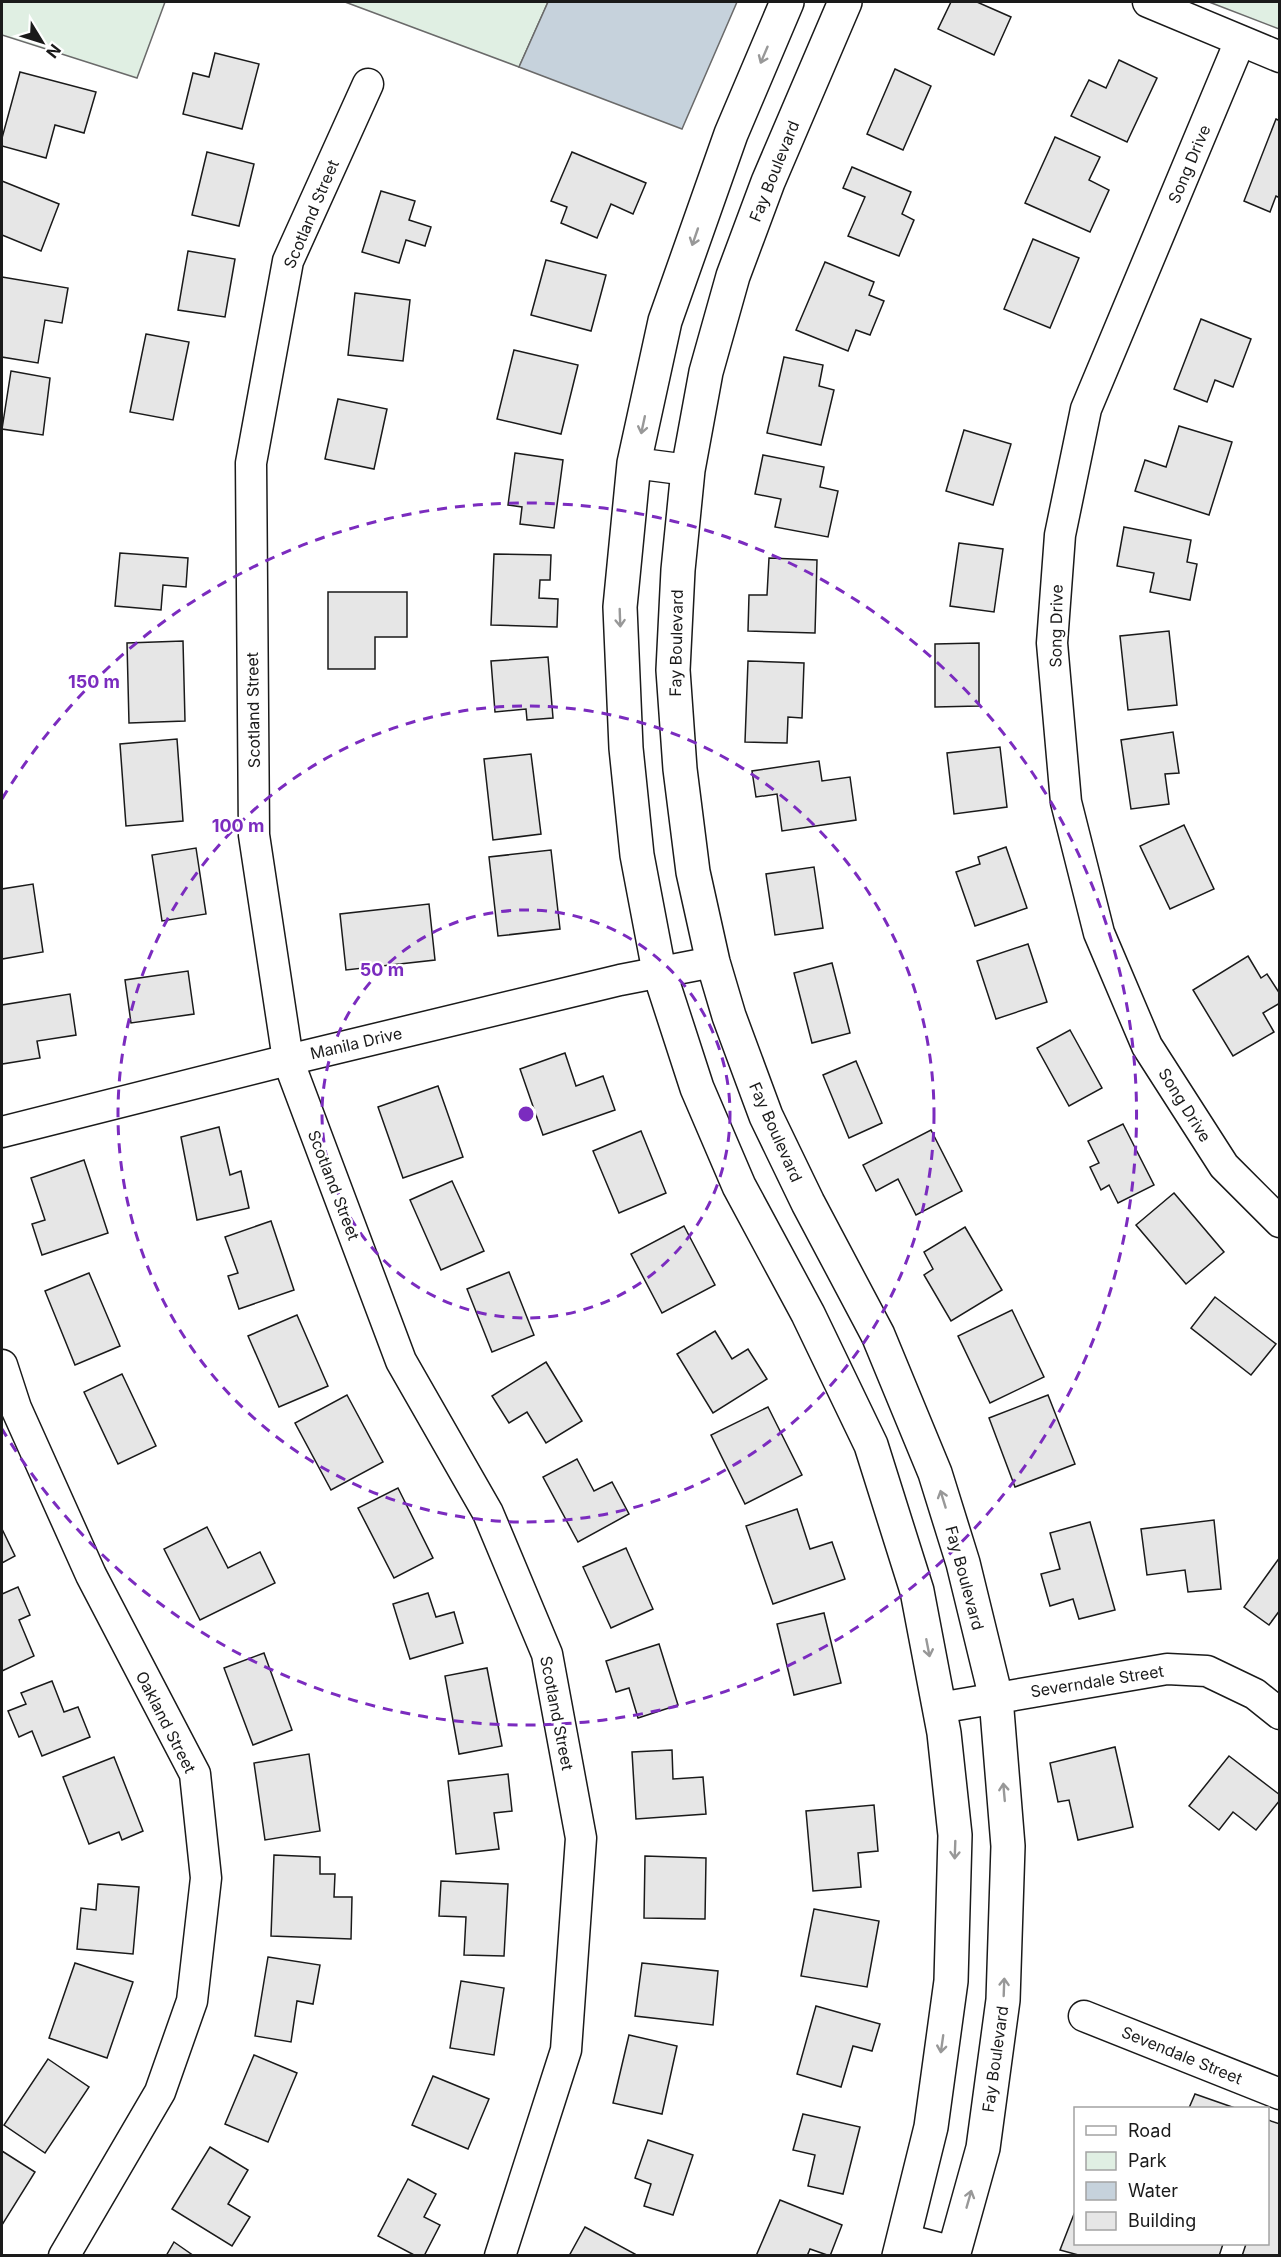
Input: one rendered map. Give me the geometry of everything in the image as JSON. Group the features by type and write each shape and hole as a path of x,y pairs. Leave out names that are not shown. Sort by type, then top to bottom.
{"main road":[{"path":"788,2 731,134 665,321 634,463 620,608 626,748 638,855 659,971 698,1088 739,1186 808,1314 871,1445 917,1591 939,1708 955,1835 951,1981 931,2127 902,2247"},
{"name":"Fay Boulevard","path":"845,2 768,182 733,276 706,372 688,470 678,570 673,670 693,872 713,962 729,1016 766,1116 808,1203 878,1335 935,1473 963,1563 996,1698 1008,1846 1004,2000 983,2148 953,2254"}],"street":[{"path":"1148,2 1280,57"},
{"name":"Song Drive","path":"1240,41 1086,409 1060,535 1052,643 1066,802 1099,933 1148,1046 1224,1166 1280,1222"},
{"name":"Scotland Street","path":"368,84 288,261 251,463 254,835 288,1060 401,1361 488,1513 547,1654 581,1838 566,2050 500,2256"},
{"path":"634,463 688,470"},
{"name":"Manila Drive","path":"2,1132 288,1060 659,971 713,962"},
{"name":"Oakland Street","path":"2,1365 16,1408 91,1575 195,1774 206,1878 192,2001 160,2092 64,2256"},
{"name":"Severndale Street","path":"939,1708 1167,1669 1207,1671 1255,1694 1280,1714"},
{"name":"Sevendale Street","path":"1084,2016 1280,2094"},
{"path":"902,2247 953,2254"}],"green space":[{"path":"2,2 165,2 137,78 2,35"},
{"path":"345,2 548,2 519,67"},
{"path":"1209,2 1279,2 1279,29"}],"water":[{"path":"548,2 737,2 682,129 519,67"}],"building":[{"path":"951,2 977,2 1011,17 994,55 938,29"},
{"path":"215,53 259,64 242,129 183,114 193,73 209,77"},
{"path":"1119,60 1157,78 1127,142 1071,116 1089,80 1106,88"},
{"path":"895,69 931,86 903,150 867,134"},
{"path":"20,72 96,92 84,133 55,125 46,158 2,146 2,138"},
{"path":"1276,119 1280,121 1280,198 1276,196 1270,212 1244,201"},
{"path":"1055,137 1100,157 1089,180 1109,190 1090,232 1025,203"},
{"path":"207,152 254,164 239,226 192,215"},
{"path":"572,152 646,183 633,214 611,204 597,238 561,223 567,207 551,201"},
{"path":"852,167 911,192 902,214 914,220 899,256 848,236 865,197 843,188"},
{"path":"2,181 59,204 41,251 2,235"},
{"path":"381,191 415,201 409,220 431,227 425,246 406,240 399,263 362,252"},
{"path":"1033,239 1079,258 1050,328 1004,309"},
{"path":"188,251 235,259 225,317 178,310"},
{"path":"546,260 606,275 591,331 531,315"},
{"path":"825,262 874,282 869,295 884,301 870,335 856,330 848,351 796,330"},
{"path":"2,277 68,288 62,323 45,320 38,363 2,357"},
{"path":"355,293 410,300 403,361 348,355"},
{"path":"1201,319 1251,339 1233,387 1215,380 1207,402 1174,389"},
{"path":"146,334 189,342 173,420 130,412"},
{"path":"514,350 578,365 561,434 497,419"},
{"path":"784,357 823,365 819,386 834,390 821,445 767,433"},
{"path":"11,371 50,378 43,435 2,429"},
{"path":"338,399 387,409 374,469 325,459"},
{"path":"1179,426 1232,442 1209,515 1135,491 1145,460 1166,467"},
{"path":"964,430 1011,444 993,505 946,491"},
{"path":"515,453 563,460 554,528 520,524 522,507 508,505"},
{"path":"763,455 824,467 820,487 838,491 828,537 775,527 781,499 755,494"},
{"path":"1124,527 1191,540 1187,562 1197,564 1190,600 1150,592 1154,573 1117,566"},
{"path":"959,543 1003,549 994,612 950,606"},
{"path":"120,553 188,558 186,587 163,585 161,610 115,606"},
{"path":"494,554 551,555 550,580 540,580 539,598 558,599 557,627 491,625"},
{"path":"769,558 817,560 815,633 748,631 749,595 767,595"},
{"path":"328,592 407,592 407,637 375,637 375,669 328,669"},
{"path":"1169,631 1177,705 1128,710 1120,636"},
{"path":"183,641 185,721 129,723 127,643"},
{"path":"979,643 979,706 935,707 935,644"},
{"path":"548,657 553,718 527,720 526,709 495,712 491,661"},
{"path":"748,661 804,663 802,718 788,717 787,743 745,742"},
{"path":"1173,732 1179,773 1165,774 1169,804 1131,809 1121,740"},
{"path":"177,739 183,821 126,826 120,744"},
{"path":"1000,747 1007,807 954,814 947,753"},
{"path":"531,754 541,834 493,840 484,759"},
{"path":"819,761 822,781 850,777 856,820 782,831 777,794 756,797 752,771"},
{"path":"1184,825 1214,889 1170,909 1140,846"},
{"path":"1006,847 1027,908 975,926 956,872 980,864 978,857"},
{"path":"196,848 206,914 162,921 152,855"},
{"path":"551,850 560,929 498,936 489,857"},
{"path":"814,867 823,928 775,935 766,874"},
{"path":"33,884 43,952 2,959 2,889"},
{"path":"429,904 435,960 346,970 340,914"},
{"path":"1028,944 1047,1002 996,1019 977,961"},
{"path":"1248,956 1261,978 1267,974 1280,994 1280,1003 1263,1013 1274,1032 1233,1056 1193,990"},
{"path":"832,963 850,1033 812,1043 794,973"},
{"path":"188,971 194,1014 131,1023 125,980"},
{"path":"70,994 76,1035 37,1041 40,1058 2,1064 2,1005"},
{"path":"1070,1030 1102,1088 1069,1106 1037,1048"},
{"path":"565,1053 576,1086 603,1076 615,1110 543,1135 520,1069"},
{"path":"856,1061 882,1123 849,1138 823,1075"},
{"path":"438,1086 463,1157 403,1178 378,1107"},
{"path":"1123,1124 1154,1185 1118,1203 1109,1185 1101,1190 1090,1167 1099,1163 1088,1141"},
{"path":"219,1127 230,1175 241,1171 249,1208 197,1220 181,1137"},
{"path":"931,1130 962,1191 916,1215 898,1179 876,1191 863,1165"},
{"path":"641,1131 666,1193 619,1213 593,1151"},
{"path":"84,1160 108,1233 42,1255 32,1224 45,1220 31,1178"},
{"path":"452,1181 484,1251 441,1270 410,1200"},
{"path":"1174,1193 1224,1252 1186,1284 1136,1225"},
{"path":"271,1221 294,1290 239,1309 228,1276 238,1273 225,1237"},
{"path":"684,1226 715,1285 662,1313 631,1254"},
{"path":"965,1227 1002,1290 951,1321 924,1275 933,1269 924,1252"},
{"path":"509,1272 534,1335 492,1352 467,1289"},
{"path":"89,1273 120,1346 75,1365 45,1291"},
{"path":"1215,1297 1276,1344 1251,1375 1191,1328"},
{"path":"1012,1310 1044,1377 990,1403 958,1336"},
{"path":"297,1315 328,1386 279,1407 248,1336"},
{"path":"715,1331 732,1359 748,1349 767,1379 713,1413 677,1354"},
{"path":"546,1362 582,1421 546,1443 527,1412 509,1423 492,1396"},
{"path":"122,1374 156,1446 118,1464 84,1392"},
{"path":"347,1395 383,1462 331,1490 295,1423"},
{"path":"1048,1395 1075,1464 1015,1487 989,1418"},
{"path":"768,1407 802,1475 745,1504 711,1435"},
{"path":"577,1459 594,1491 612,1482 629,1514 578,1542 543,1477"},
{"path":"398,1488 433,1558 394,1578 358,1508"},
{"path":"797,1509 810,1549 832,1542 845,1579 773,1604 746,1526"},
{"path":"1214,1520 1221,1589 1188,1592 1185,1570 1147,1575 1141,1529"},
{"path":"1090,1522 1115,1610 1079,1619 1073,1599 1050,1606 1041,1574 1060,1569 1050,1533"},
{"path":"207,1527 228,1568 260,1552 275,1583 200,1620 164,1549"},
{"path":"2,1529 15,1556 2,1563"},
{"path":"626,1548 653,1609 611,1628 583,1567"},
{"path":"1280,1557 1280,1610 1269,1625 1244,1607"},
{"path":"18,1587 30,1615 19,1620 34,1656 2,1671 2,1594"},
{"path":"428,1593 436,1617 454,1612 463,1643 410,1659 393,1604"},
{"path":"824,1613 841,1683 794,1695 777,1624"},
{"path":"659,1644 678,1705 638,1718 629,1688 616,1692 606,1661"},
{"path":"264,1653 292,1730 253,1745 224,1668"},
{"path":"487,1668 502,1746 459,1754 445,1676"},
{"path":"52,1681 64,1712 78,1707 90,1737 42,1756 32,1731 19,1737 8,1711 26,1704 21,1693"},
{"path":"1115,1747 1133,1827 1078,1840 1069,1800 1058,1802 1050,1763"},
{"path":"672,1750 673,1779 703,1777 706,1814 636,1819 632,1752"},
{"path":"309,1754 320,1831 265,1840 254,1763"},
{"path":"1229,1756 1280,1795 1280,1800 1256,1830 1233,1812 1219,1830 1189,1806"},
{"path":"114,1757 143,1831 122,1840 119,1832 89,1844 63,1777"},
{"path":"508,1774 512,1811 494,1813 499,1849 456,1854 448,1781"},
{"path":"874,1805 878,1851 858,1853 861,1887 813,1891 806,1811"},
{"path":"274,1855 320,1857 320,1874 335,1874 334,1897 352,1897 351,1939 271,1936"},
{"path":"645,1856 706,1858 705,1919 644,1918"},
{"path":"441,1881 508,1884 504,1956 464,1955 466,1917 439,1916"},
{"path":"98,1884 139,1887 133,1954 77,1949 81,1908 96,1910"},
{"path":"814,1909 879,1921 867,1987 801,1976"},
{"path":"268,1957 320,1965 313,2004 297,2001 291,2042 255,2036"},
{"path":"75,1963 133,1982 107,2058 49,2038"},
{"path":"642,1963 718,1971 713,2025 635,2016"},
{"path":"461,1981 504,1988 494,2055 450,2048"},
{"path":"816,2006 880,2024 872,2051 853,2046 841,2087 797,2074"},
{"path":"629,2035 677,2046 662,2114 613,2103"},
{"path":"254,2055 297,2073 268,2142 225,2124"},
{"path":"48,2059 89,2087 45,2153 4,2125"},
{"path":"433,2076 489,2099 468,2149 412,2125"},
{"path":"1195,2094 1232,2107 1189,2107"},
{"path":"803,2114 860,2127 843,2194 808,2186 815,2155 793,2150"},
{"path":"1269,2120 1280,2124 1280,2256 1242,2256 1246,2245 1269,2245"},
{"path":"648,2140 693,2155 673,2215 644,2206 651,2184 635,2178"},
{"path":"210,2147 248,2170 228,2204 250,2217 232,2246 172,2209"},
{"path":"2,2151 35,2172 2,2225"},
{"path":"408,2179 436,2194 424,2217 440,2225 424,2256 416,2256 378,2236"},
{"path":"780,2200 842,2225 830,2256 810,2249 807,2256 756,2256"},
{"path":"1074,2214 1074,2245 1223,2245 1219,2256 1082,2256 1060,2250"},
{"path":"585,2227 635,2254 634,2256 569,2256"},
{"path":"174,2242 194,2256 166,2256"}]}
